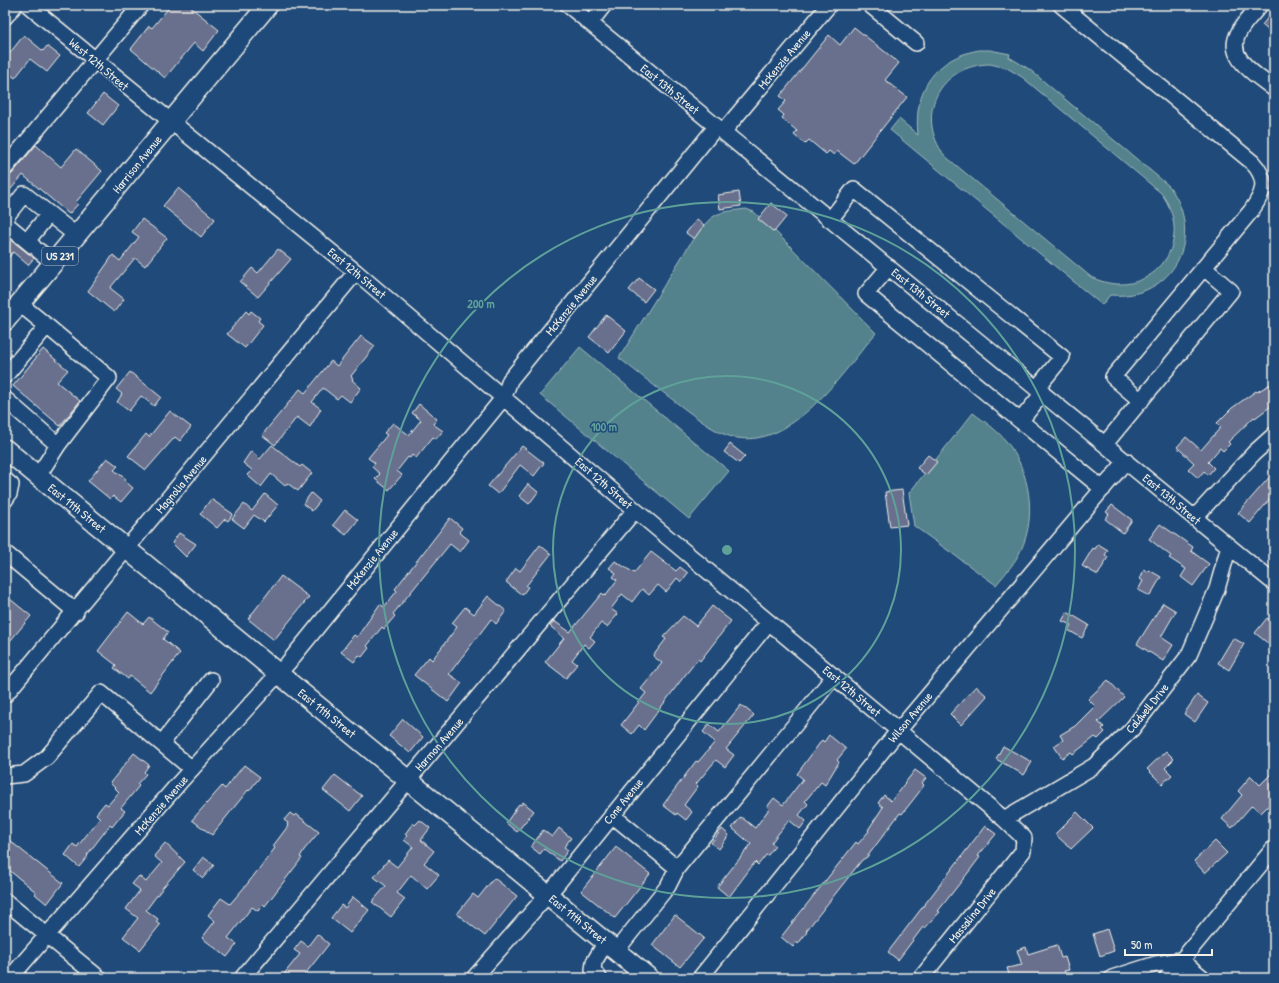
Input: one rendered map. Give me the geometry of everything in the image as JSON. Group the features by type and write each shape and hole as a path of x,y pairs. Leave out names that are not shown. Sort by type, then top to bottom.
{"main road":[{"name":"Harrison Avenue","path":"5,321 268,5"},
{"name":"East 11th Street","path":"6,451 650,978"}],"street":[{"path":"5,17 15,5"},
{"name":"West 12th Street","path":"28,5 172,121"},
{"path":"5,168 141,5"},
{"name":"East 13th Street","path":"568,5 1274,583"},
{"path":"590,23 604,5"},
{"name":"McKenzie Avenue","path":"10,978 47,934 278,673 504,397 510,380 719,129 829,5"},
{"path":"870,5 916,44"},
{"path":"1061,5 1252,162 1261,173 1263,186 1257,204 1113,377 1141,401"},
{"path":"1260,5 1239,32 1235,42 1235,53 1241,62 1274,89"},
{"name":"East 12th Street","path":"172,121 356,272 636,510 1004,819 1024,838 1023,851"},
{"path":"830,220 854,189 1062,356 1021,420"},
{"path":"5,218 24,194 77,236"},
{"path":"33,246 49,214"},
{"path":"5,223 54,263"},
{"path":"889,267 866,294 1103,489"},
{"path":"1105,444 1231,291 1204,268"},
{"name":"Magnolia Avenue","path":"5,695 76,612 356,272"},
{"path":"20,304 109,378 58,445 38,476"},
{"path":"5,376 47,326"},
{"path":"5,399 58,445"},
{"path":"1194,518 1254,453 1274,435"},
{"name":"Wilson Avenue","path":"700,978 899,730 1126,461"},
{"path":"5,480 11,485 9,494 5,500"},
{"name":"Harmon Avenue","path":"242,978 636,510"},
{"name":"Caldwell Drive","path":"1004,819 1094,766 1132,729 1189,655 1217,589 1229,546"},
{"path":"5,552 76,612"},
{"name":"Cone Avenue","path":"474,978 548,894 769,622"},
{"path":"599,978 593,970 594,962 668,886 677,868 739,791 800,720 834,676"},
{"path":"162,743 211,680"},
{"path":"5,776 24,774 47,757 101,693 192,769"},
{"path":"612,815 677,868"},
{"path":"1167,978 1274,848"},
{"name":"Massalina Drive","path":"921,978 1023,851"},
{"path":"5,901 99,978"},
{"path":"1112,978 1156,964 1181,960 1203,978"}],"green space":[{"path":"979,50 990,50 1010,54 1009,57 1029,69 1169,186 1180,205 1184,225 1183,244 1177,261 1167,276 1151,287 1132,294 1110,295 1102,305 890,130 899,119 918,135 917,119 919,104 930,79 950,60","holes":["990,64 1007,68 1022,77 1161,193 1171,212 1174,232 1171,249 1162,265 1148,276 1131,283 1112,284 1091,277 945,156 936,141 932,125 932,110 937,95 945,83 957,73 972,67"]},
{"path":"746,209 754,212 776,232 876,333 828,391 788,426 766,436 743,439 719,432 708,426 619,358 693,239 705,224 720,213"},
{"path":"580,347 729,471 689,519 540,395"},
{"path":"973,413 999,433 1014,453 1021,465 1026,479 1030,508 1026,537 1021,550 1010,568 996,585 914,526 909,493"}],"building":[{"path":"171,5 188,5 219,30 203,51 194,43 165,78 131,49 149,26 152,28"},
{"path":"1274,10 1274,35 1262,25"},
{"path":"854,27 899,63 885,80 907,97 854,164 837,151 834,155 829,151 826,154 809,140 805,144 794,135 797,131 782,118 784,115 778,110 786,101 780,96 829,35 840,45"},
{"path":"24,35 43,51 47,46 60,56 47,72 30,59 15,78 5,70 5,51 9,54"},
{"path":"103,94 118,106 103,125 88,113"},
{"path":"36,145 61,167 76,149 102,171 76,202 78,204 69,214 23,175 5,196 5,177 12,174"},
{"path":"178,188 215,219 201,237 163,206"},
{"path":"739,192 741,206 720,209 718,195"},
{"path":"771,203 787,216 774,232 758,219"},
{"path":"142,219 167,238 145,266 135,258 110,288 124,299 114,312 88,291 113,255 120,261 139,237 132,232"},
{"path":"697,219 704,225 694,239 686,233"},
{"path":"5,235 34,258 28,265 13,252 5,262"},
{"path":"278,249 291,259 258,297 240,282 252,268 258,273"},
{"path":"639,278 654,289 644,302 629,290"},
{"path":"246,311 249,314 251,311 260,318 258,321 263,325 245,348 227,334"},
{"path":"606,315 626,331 609,353 589,337"},
{"path":"361,336 375,346 351,376 353,379 352,380 361,388 350,402 341,395 337,399 323,388 312,402 321,409 310,427 297,417 275,445 262,435 300,389 305,393 331,361 337,366"},
{"path":"43,349 68,370 57,382 80,401 60,426 13,386"},
{"path":"130,372 161,397 154,406 141,396 129,411 117,402 122,394 116,389"},
{"path":"1274,382 1274,404 1255,418 1254,417 1228,442 1230,444 1223,451 1220,448 1208,462 1214,468 1208,475 1204,471 1198,478 1188,469 1194,463 1177,447 1186,437 1201,450 1221,427 1217,423 1232,408 1256,391 1257,392"},
{"path":"419,404 437,419 433,424 443,431 436,439 433,437 416,458 412,455 410,458 408,457 397,471 402,475 389,490 375,479 380,474 372,467 375,463 368,458 387,435 384,433 393,423 409,435 421,420 412,413"},
{"path":"170,411 191,427 180,441 175,437 146,470 128,456 146,434 149,437"},
{"path":"730,444 745,456 739,463 724,452"},
{"path":"272,445 300,467 302,465 312,473 298,491 287,483 285,486 271,474 261,487 247,475 252,470 243,463 251,451 260,459"},
{"path":"522,446 544,463 534,476 520,465 498,494 488,486"},
{"path":"928,455 937,462 926,475 917,468"},
{"path":"107,458 118,466 114,470 126,479 125,481 133,488 121,502 113,496 110,499 88,481"},
{"path":"1274,472 1274,494 1250,523 1238,513"},
{"path":"528,484 538,492 529,504 519,496"},
{"path":"902,490 907,525 890,527 885,492"},
{"path":"311,493 320,501 312,511 303,504"},
{"path":"265,494 278,505 264,522 254,515 244,528 232,519 244,504 252,511"},
{"path":"211,499 233,514 228,521 225,519 217,528 200,514"},
{"path":"1112,505 1132,520 1123,533 1105,519 1109,514 1106,512"},
{"path":"345,510 358,520 346,535 333,525"},
{"path":"450,518 462,528 459,532 469,540 460,552 450,544 393,614 395,616 384,629 382,627 367,646 369,648 362,657 359,655 354,662 341,652 354,635 357,637 380,604 384,607 397,591 395,589"},
{"path":"1160,524 1193,547 1191,551 1209,564 1193,586 1181,577 1186,569 1169,558 1171,556 1149,539"},
{"path":"179,533 196,544 186,557 172,543"},
{"path":"1098,544 1108,550 1105,555 1108,557 1098,575 1082,566 1093,548 1095,549"},
{"path":"540,545 551,554 526,586 528,587 522,595 506,582 516,568 520,571"},
{"path":"651,552 676,571 680,567 688,573 681,582 677,578 666,592 658,585 649,595 642,589 632,602 622,594 611,609 618,614 607,627 601,623 590,637 595,641 589,648 584,644 572,660 577,664 566,678 545,662 564,638 550,626 554,621 570,632 602,593 605,596 617,580 613,577 616,573 609,568 615,561 634,573"},
{"path":"1144,570 1148,572 1149,570 1161,577 1150,596 1138,590 1143,581 1140,579"},
{"path":"281,576 309,597 274,640 248,619"},
{"path":"5,595 31,616 5,647"},
{"path":"488,596 506,611 496,624 491,619 449,674 462,683 448,702 414,675 429,657 432,660 457,627 452,623 465,607 474,614"},
{"path":"1163,603 1176,611 1161,637 1173,645 1163,661 1137,644"},
{"path":"712,606 731,621 700,661 698,659 682,679 644,730 639,725 632,734 621,725 646,693 641,689 662,663 653,656 666,639 663,637 683,616 696,626"},
{"path":"128,612 143,624 149,617 168,632 163,639 180,653 150,692 130,676 128,679 114,668 116,665 98,651"},
{"path":"1067,612 1089,625 1082,638 1068,630 1071,625 1062,621"},
{"path":"1267,618 1274,624 1274,648 1255,633"},
{"path":"1233,638 1244,644 1229,670 1218,663"},
{"path":"1108,680 1124,697 1098,722 1104,727 1102,729 1105,732 1098,739 1095,737 1073,754 1071,752 1062,758 1054,746 1063,740 1060,735 1075,726 1095,706 1088,699"},
{"path":"976,686 987,696 961,725 950,714"},
{"path":"1197,695 1208,703 1195,722 1184,714"},
{"path":"741,705 754,715 726,749 734,755 725,767 716,760 696,784 698,786 684,805 692,812 686,820 677,813 676,815 663,805 696,761 698,762 715,742 703,732 709,724 719,732"},
{"path":"403,719 423,737 410,753 389,736"},
{"path":"829,735 846,749 837,760 839,762 825,785 821,782 805,801 808,804 799,815 806,821 800,829 789,820 771,843 775,846 768,855 766,855 758,865 755,862 729,897 717,887 751,844 732,828 741,817 755,828 769,809 767,807 774,798 783,805 803,779 797,774 822,740 824,742"},
{"path":"1003,746 1032,762 1024,775 996,759"},
{"path":"1166,751 1174,759 1165,768 1172,775 1162,784 1147,769"},
{"path":"134,753 149,765 144,772 146,774 137,784 139,786 121,808 125,811 112,827 110,825 79,867 65,855 73,844 77,847 100,818 96,814 105,803 108,805 119,792 110,783"},
{"path":"244,765 260,777 212,835 192,820 222,786 225,789"},
{"path":"915,770 926,778 922,783 924,785 920,791 902,814 900,813 867,857 862,860 806,931 807,932 798,944 796,942 793,947 781,937 856,842 858,844 869,831 868,830 883,807 878,803 884,795 891,801"},
{"path":"1274,771 1274,800 1261,813 1252,805 1232,828 1222,819 1242,795 1238,791 1251,776 1260,785"},
{"path":"335,775 362,796 350,811 323,790"},
{"path":"523,802 534,811 517,832 506,823 519,804 521,805"},
{"path":"1077,812 1093,828 1071,849 1055,834"},
{"path":"290,813 294,816 296,814 319,832 304,850 300,857 302,858 265,906 263,904 258,911 252,907 228,938 237,944 227,957 202,938 215,921 208,915 221,898 230,904 248,883 275,848 273,846 288,826 288,823 284,820"},
{"path":"420,820 430,828 421,840 434,851 424,863 439,875 427,889 411,875 397,893 405,899 391,917 372,902 386,886 374,877 388,860 397,867 413,847 404,840 407,836 405,834 413,823 415,825"},
{"path":"985,826 996,834 938,911 940,912 925,928 923,927 898,960 888,952"},
{"path":"559,828 571,838 564,847 568,850 560,861 544,849 540,854 531,847 543,830 552,837"},
{"path":"722,829 729,835 719,849 711,843"},
{"path":"5,837 63,883 47,904 35,894 36,892 5,867"},
{"path":"1215,841 1227,853 1205,873 1194,861"},
{"path":"165,843 185,862 146,910 158,919 156,922 160,925 140,950 123,937 138,918 126,909 140,890 132,884 139,876 146,882 162,863 154,856"},
{"path":"616,847 650,874 615,918 581,891"},
{"path":"203,857 214,865 203,878 193,870"},
{"path":"494,878 517,896 485,936 457,914 473,894 478,898"},
{"path":"353,897 369,910 350,933 331,918 341,905 345,908"},
{"path":"675,915 704,938 680,967 652,945"},
{"path":"1107,929 1114,951 1100,956 1093,934"},
{"path":"317,934 329,944 302,978 290,978 284,974 300,954 294,950 301,941 308,946"},
{"path":"1057,945 1061,958 1065,957 1069,970 1064,971 1066,975 1056,978 1010,978 1007,968 1022,965 1017,950 1026,947 1028,954"}]}
